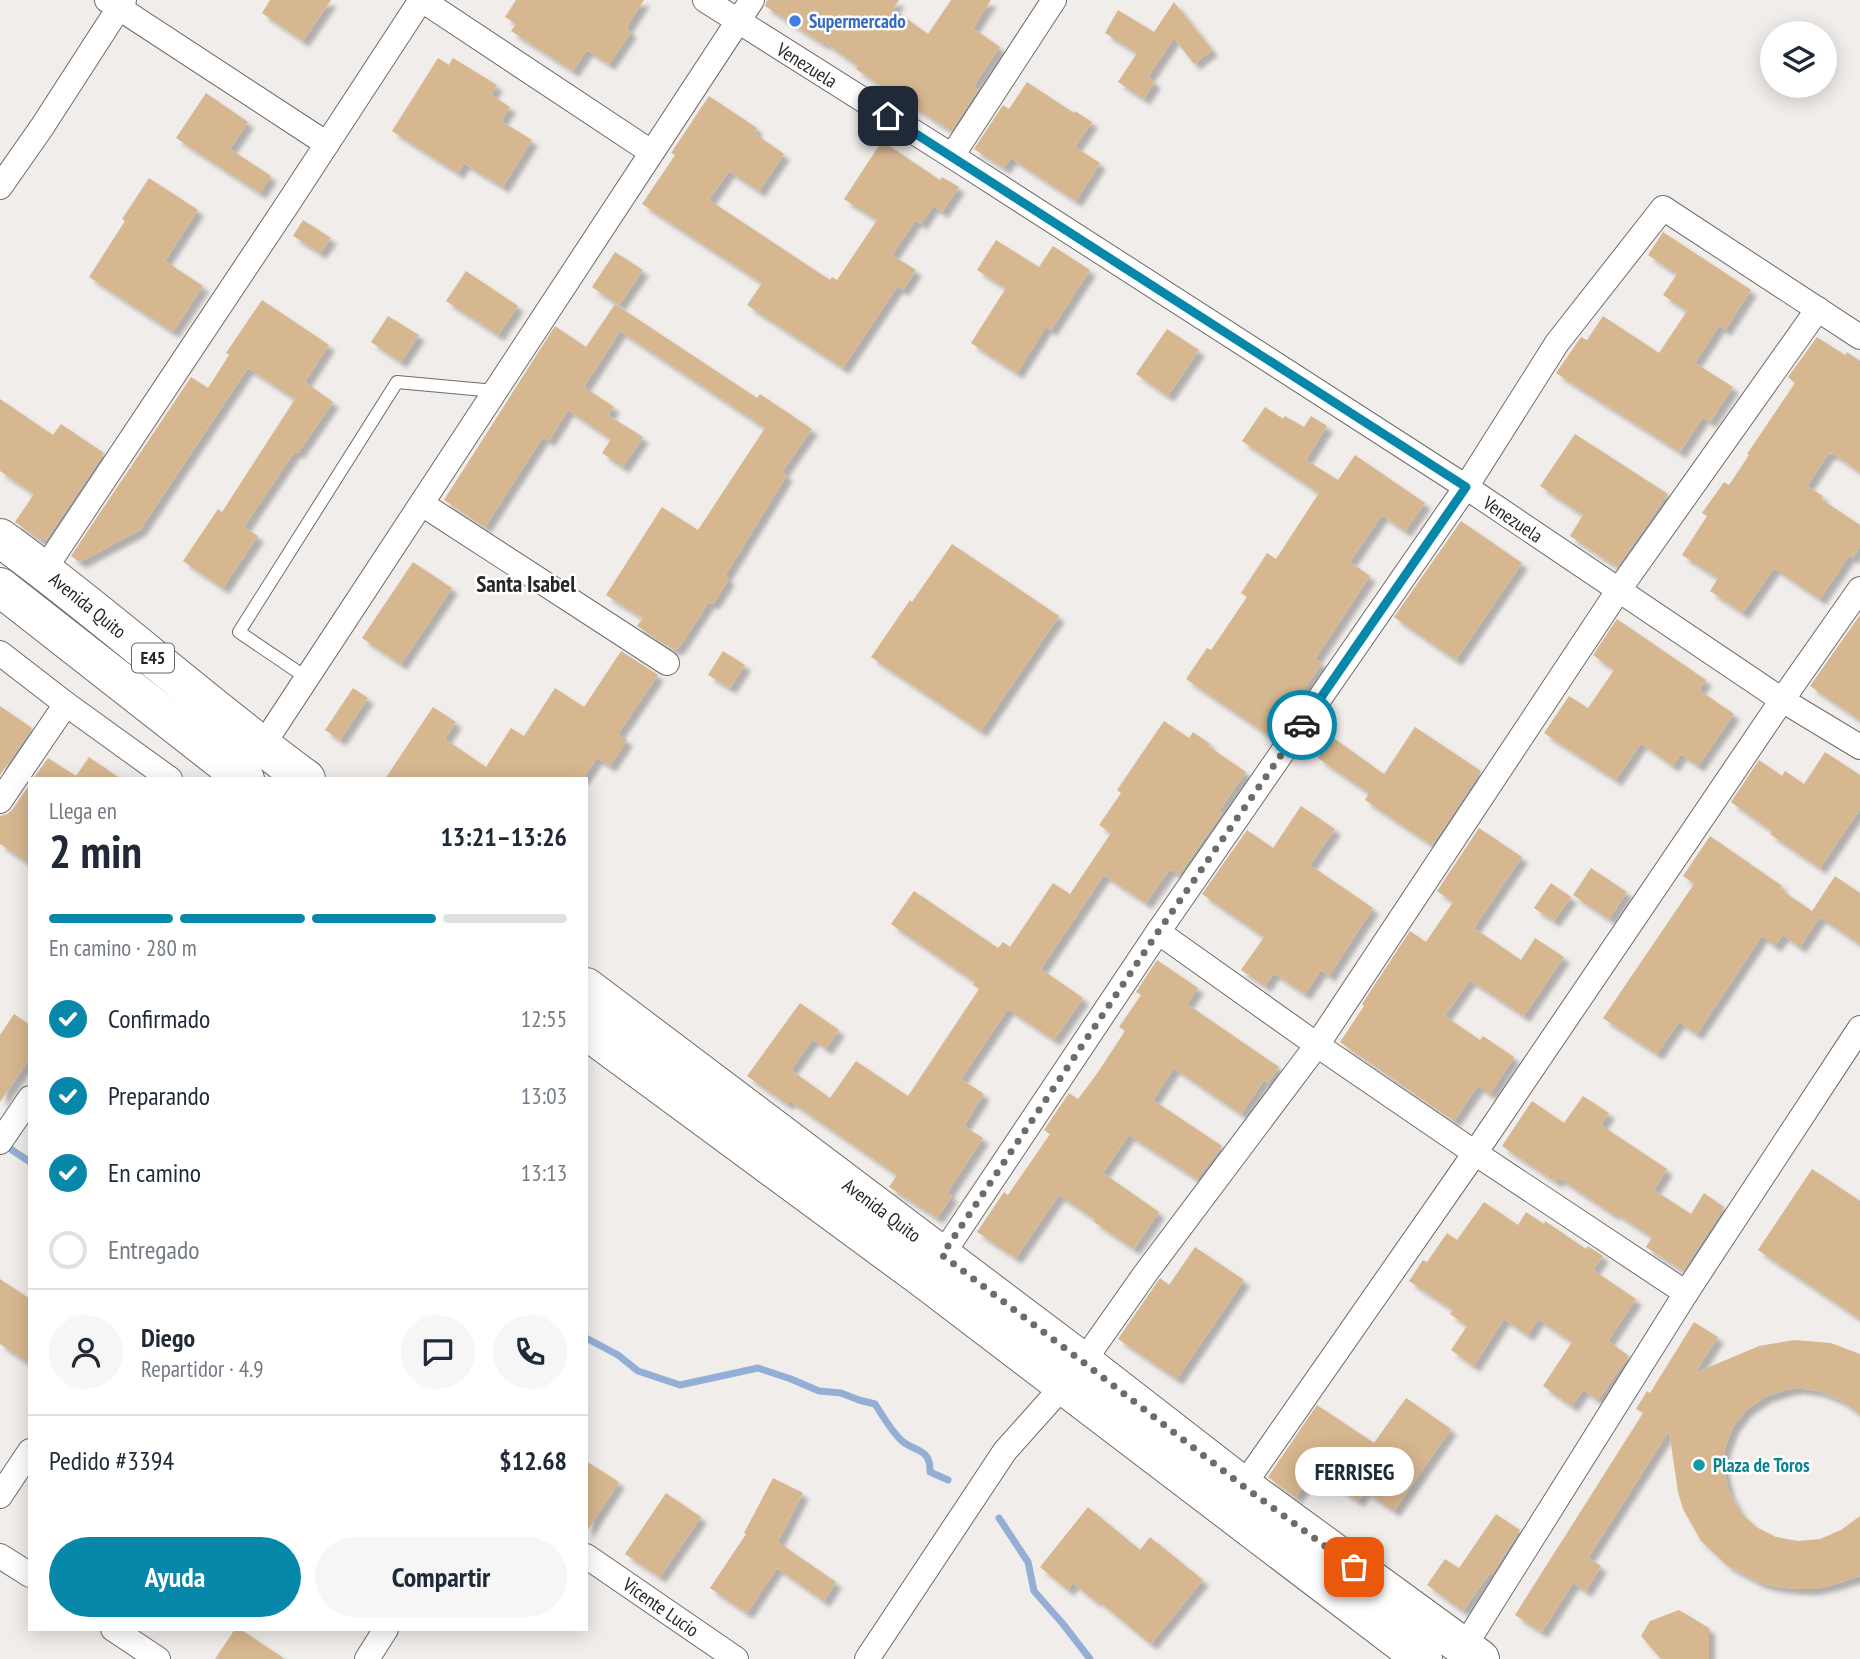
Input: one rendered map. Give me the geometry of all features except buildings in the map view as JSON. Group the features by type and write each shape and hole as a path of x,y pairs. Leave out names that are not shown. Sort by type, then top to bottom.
{"highway":[{"name":"Avenida Quito","path":"0,538 44,570 248,770"},
{"name":"Avenida Quito","path":"0,587 248,770 293,777"},
{"name":"Avenida Quito","path":"588,989 942,1255 1073,1374 1423,1659"},
{"name":"Avenida Quito","path":"588,1031 924,1279 1243,1486 1472,1653"}],"street":[{"path":"44,570 421,0 651,152"},
{"name":"Venezuela","path":"705,0 1466,487 1782,700 1860,747"},
{"path":"248,770 752,0"},
{"path":"952,156 1054,0"},
{"path":"0,187 42,127 117,2 327,144"},
{"path":"942,1255 1158,932 1466,487 1557,343 1663,208 1860,337"},
{"path":"867,1659 1005,1451 1073,1374 1317,1045 1618,591 1818,309"},
{"path":"422,503 667,663"},
{"path":"1243,1486 1475,1153 1860,589"},
{"path":"0,653 167,777"},
{"path":"0,801 66,704"},
{"path":"1158,932 1317,1045 1686,1293"},
{"path":"1472,1653 1686,1293 1860,1028"},
{"path":"0,1142 28,1101"},
{"path":"0,1496 28,1454"},
{"path":"0,1556 28,1574"},
{"name":"Vicente Lucio","path":"588,1557 736,1659"},
{"path":"116,1631 148,1649"},
{"path":"367,1659 385,1631"}],"lane":[{"path":"307,678 240,632 397,382 495,391"}],"waterway":[{"path":"3,1144 28,1161"},
{"path":"588,1339 618,1355 638,1371 680,1385 758,1368 819,1391 841,1393 875,1404 898,1437 925,1455 930,1464 930,1472 948,1480"},
{"path":"999,1518 1028,1562 1034,1591 1090,1659"}],"way so far":[{"path":"1302,725 1158,932 942,1255 1243,1486 1354,1567"}],"place":[{"name":"Supermercado","path":"795,21"},
{"name":"Plaza de Toros","path":"1699,1465"},
{"name":"FERRISEG","path":"1354,1567"}],"district":[{"name":"Santa Isabel","path":"526,584"}],"route":[{"path":"888,116 1466,487 1302,725"}]}
